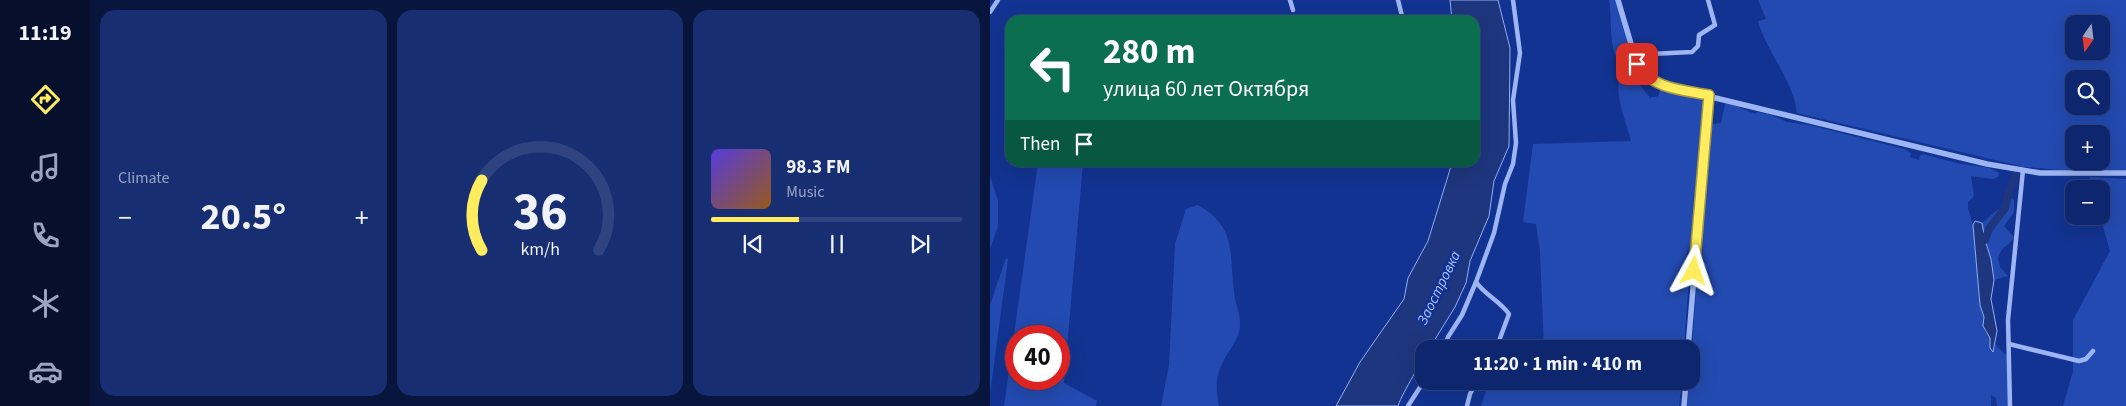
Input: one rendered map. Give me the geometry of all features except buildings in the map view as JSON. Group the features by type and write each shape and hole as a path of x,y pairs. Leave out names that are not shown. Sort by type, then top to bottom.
{"street":[{"path":"990,12 998,0"},
{"path":"1290,0 1293,10"},
{"path":"1398,0 1402,15"},
{"path":"1447,340 1462,316 1476,282 1494,233 1513,164 1516,143 1513,100 1520,53 1513,0"},
{"path":"1618,0 1637,64 1642,73 1653,82 1947,155 2023,170 2058,173 2126,173"},
{"path":"1637,64 1650,54 1692,52 1698,46 1699,35 1715,25 1708,0"},
{"path":"1689,340 1709,95"},
{"path":"2010,406 2008,320 2023,170"},
{"path":"1476,282 1482,291 1501,305 1509,314 1499,340"},
{"path":"2009,344 2079,361 2086,359 2093,351"},
{"path":"1408,406 1418,390"},
{"path":"1467,406 1472,390"},
{"path":"1684,406 1685,390"}],"shaded area":[{"path":"1609,0 1616,0 1632,56 1634,65 1628,70 1616,57 1613,48"},
{"path":"1758,0 2126,0 2126,170 2110,170 2110,125 2065,125 2065,170 2060,170 2024,167 1797,113 1790,89 1767,44 1758,21 1766,19"},
{"path":"1622,76 1635,78 1650,98 1658,96 1661,89 1667,88 1675,93 1699,97 1705,105 1693,219 1693,240 1691,250 1687,251 1687,259 1690,261 1685,340 1544,340 1540,251 1536,224 1523,222 1533,144 1631,141 1621,108 1618,89"},
{"path":"1729,103 1755,114 1757,112 1772,115 1787,122 1810,125 1904,149 1911,153 1910,157 1919,160 1923,154 1956,163 1990,168 1999,173 1998,177 1993,179 1971,176 1974,196 1968,202 1968,208 1973,225 1980,305 1985,317 1984,330 1990,338 1990,348 1995,348 1995,344 2007,356 2009,406 1997,406 1996,398 1991,395 1991,406 1687,406 1688,390 1700,390 1700,340 1692,340 1709,128 1711,124 1721,123 1725,104"},
{"path":"1037,167 1083,167 1069,325 1015,325"},
{"path":"990,176 998,201 998,226 990,249"},
{"path":"2090,177 2126,179 2126,406 2063,406 2073,371 2073,320 2110,251 2103,225 2110,225 2110,180 2091,180"},
{"path":"2012,198 2014,200 2014,212 2004,226 2014,237 2001,251 1998,259 2000,267 2008,276 1994,280 1982,223"},
{"path":"1198,205 1211,213 1219,222 1229,242 1240,327 1236,340 1220,367 1217,378 1219,406 1161,406 1169,365 1175,244 1186,209"},
{"path":"1006,258 1008,259 990,394 990,305"},
{"path":"1070,386 1097,401 1096,406 1004,406 1006,390 1070,390"},
{"path":"1486,390 1681,390 1679,406 1481,406"}],"water":[{"name":"Заостровка","path":"1450,0 1498,0 1510,48 1509,146 1494,181 1489,216 1470,261 1466,283 1455,307 1435,340 1415,340 1415,372 1398,406 1336,406 1360,362 1404,299 1408,278 1428,241 1451,167 1480,167 1480,15 1452,15"},
{"path":"1975,221 1982,223 1994,280 1991,299 1997,331 1993,352 1990,348 1990,338 1983,326 1984,317 1980,305 1973,225"}],"waterway":[{"path":"1985,240 1989,229 2005,208 2009,191 2016,176"}],"route":[{"path":"1637,64 1642,73 1653,82 1709,95 1694,271"}]}
